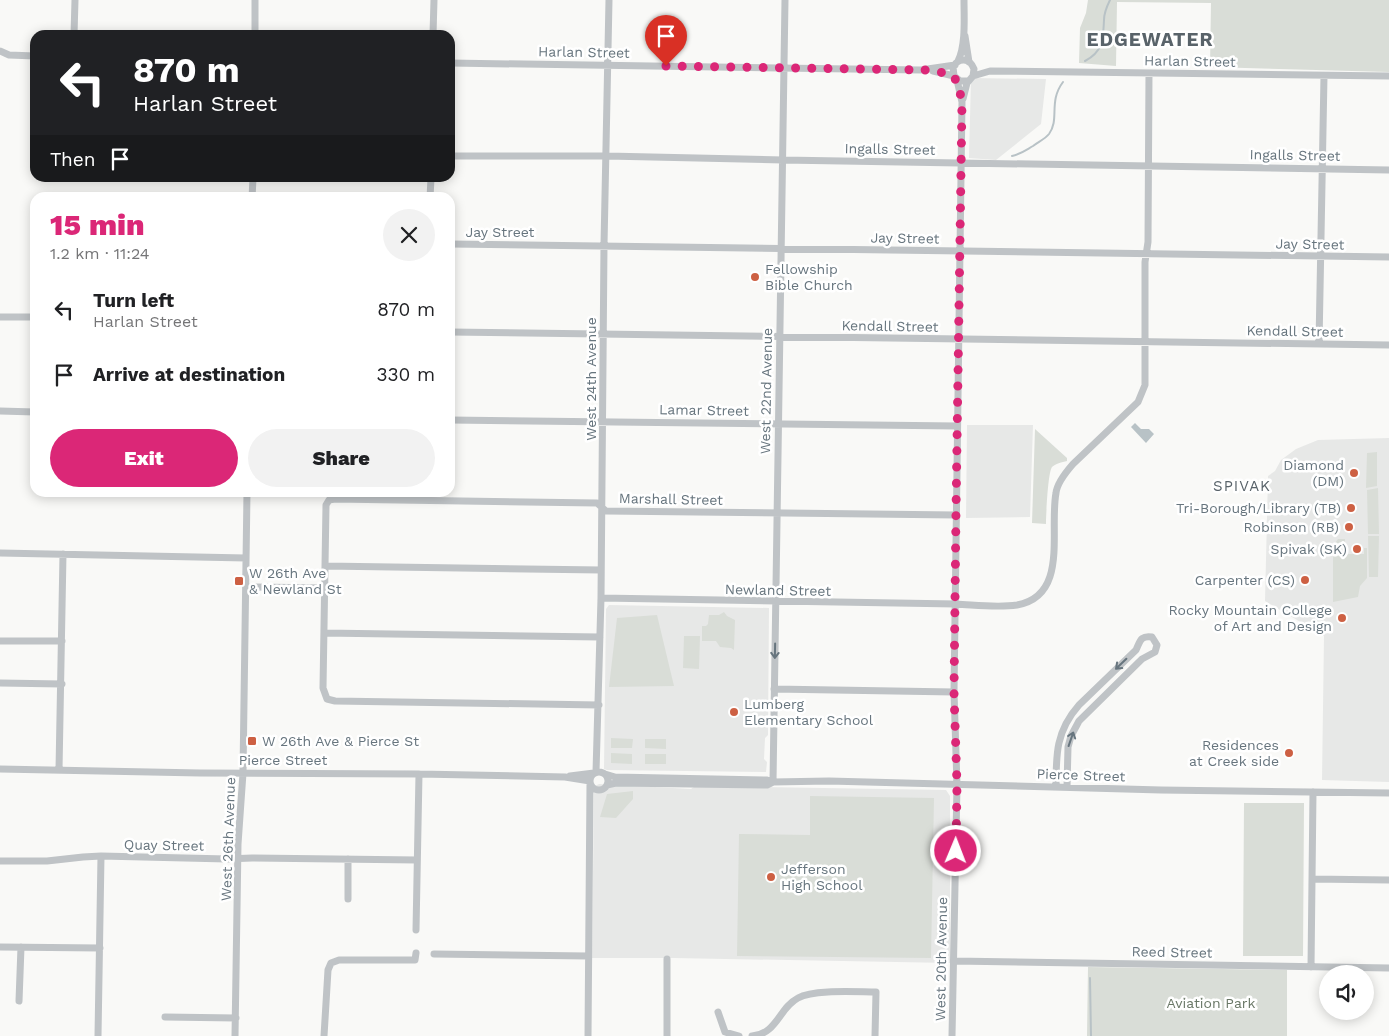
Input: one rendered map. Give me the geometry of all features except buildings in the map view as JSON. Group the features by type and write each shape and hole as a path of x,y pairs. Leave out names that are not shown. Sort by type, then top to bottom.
{"street":[{"path":"74,30 75,0"},
{"path":"255,0 255,30"},
{"path":"433,30 434,0"},
{"name":"West 24th Avenue","path":"599,773 596,764 598,757 601,598 604,245 609,0"},
{"name":"West 22nd Avenue","path":"773,782 785,0"},
{"path":"964,0 964,31 961,55 952,70 955,78 962,82 971,78 974,69 964,31"},
{"path":"0,51 8,55 30,56"},
{"path":"956,63 964,60 971,63"},
{"name":"Harlan Street","path":"455,63 928,70 956,63"},
{"name":"Harlan Street","path":"971,63 990,71"},
{"name":"Harlan Street","path":"928,70 955,78"},
{"name":"Harlan Street","path":"971,78 990,71 1389,76"},
{"path":"1145,342 1146,254 1148,242 1149,73"},
{"path":"1319,344 1324,76"},
{"name":"West 20th Avenue","path":"952,1036 957,785 954,692 962,102 955,78"},
{"name":"West 20th Avenue","path":"962,102 971,78"},
{"name":"Ingalls Street","path":"455,156 607,156 1389,170"},
{"name":"Jay Street","path":"455,244 1389,257"},
{"path":"0,317 30,318"},
{"name":"Kendall Street","path":"455,332 1389,345"},
{"name":"Newland Street","path":"601,598 999,606 1018,605 1032,600 1042,592 1049,580 1053,566 1056,492 1073,464 1138,402 1145,385 1145,342"},
{"path":"0,412 30,412"},
{"name":"Lamar Street","path":"455,420 957,426"},
{"name":"West 26th Avenue","path":"235,1036 238,859 243,772 247,497"},
{"name":"Marshall Street","path":"325,566 326,505 329,500 395,497"},
{"name":"Marshall Street","path":"450,497 597,503 606,511 956,515"},
{"path":"0,553 246,558"},
{"path":"59,770 63,554"},
{"path":"598,705 327,699 324,694 325,566 600,570"},
{"path":"246,587 325,588"},
{"path":"324,634 600,637"},
{"path":"1056,787 1058,745 1061,732 1071,715 1078,705 1136,650 1141,639 1145,637 1152,638 1157,645 1155,652 1142,658 1086,712 1076,726 1068,746 1067,787"},
{"path":"0,641 62,641"},
{"path":"0,683 62,684"},
{"path":"774,690 954,692"},
{"name":"Pierce Street","path":"0,770 565,777 599,773 615,777 767,780 773,782 829,781 1161,790 1389,792"},
{"path":"588,1036 590,783 599,773 608,779 607,785 600,790 591,807"},
{"path":"416,930 418,774"},
{"name":"Pierce Street","path":"565,777 590,783"},
{"name":"Pierce Street","path":"607,785 616,783 767,785 773,782"},
{"path":"590,783 594,789 600,790"},
{"path":"1311,966 1313,792"},
{"path":"98,1036 101,856"},
{"name":"Quay Street","path":"0,861 47,861 101,856 417,860"},
{"path":"348,859 348,899"},
{"path":"1312,879 1389,880"},
{"path":"0,947 100,948"},
{"path":"19,1001 21,947"},
{"path":"434,954 588,956"},
{"path":"324,1036 328,970 332,963 339,960 415,957"},
{"path":"667,1036 668,958"},
{"name":"Reed Street","path":"954,961 1389,968"},
{"path":"752,1036 762,1035 778,1021 788,1005 799,997 813,993 876,992 875,1036"},
{"path":"718,1012 725,1032 739,1036"},
{"path":"165,1017 236,1018"}],"shaded area":[{"path":"971,78 1046,79 1041,124 996,160 969,158"},
{"path":"1135,423 1141,429 1149,429 1154,434 1146,443 1131,427"},
{"path":"967,425 1033,425 1030,517 966,518"},
{"name":"Rocky Mountain College of Art and Design","path":"1389,438 1389,782 1322,780 1324,636 1265,601 1268,476 1275,471 1281,460 1296,449 1318,440"},
{"path":"609,605 769,608 768,735 765,738 764,759 767,762 766,772 604,769 606,609"},
{"name":"Jefferson High School","path":"599,784 691,789 695,786 946,790 950,796 950,963 592,958 594,791 595,786"}],"green space":[{"path":"1088,0 1389,0 1389,72 1210,67 1211,3 1117,2 1116,66 1079,63 1080,28 1086,13"},
{"path":"1035,429 1067,458 1067,461 1052,467 1047,494 1046,524 1032,523"},
{"path":"1377,452 1377,486 1366,488 1367,453"},
{"path":"1378,488 1379,534 1368,534 1367,490"},
{"path":"1368,536 1379,536 1378,577 1369,577"},
{"path":"1338,539 1345,539 1348,554 1364,554 1364,548 1367,548 1367,578 1360,586 1358,597 1333,602 1333,546"},
{"path":"724,612 735,620 734,650 720,647 716,641 702,641 702,626 708,624 709,615 719,615"},
{"path":"657,615 674,686 609,687 617,618"},
{"path":"684,636 700,636 699,669 683,668"},
{"path":"611,738 633,739 632,748 611,748"},
{"path":"645,739 666,739 666,749 645,748"},
{"path":"611,753 632,754 632,764 611,763"},
{"path":"645,754 666,754 666,764 645,764"},
{"path":"633,791 633,799 616,818 600,817 607,794"},
{"path":"810,796 934,798 931,958 737,956 739,834 810,835"},
{"path":"1244,803 1304,803 1303,956 1243,956"},
{"name":"Aviation Park","path":"1088,967 1287,970 1287,1036 1087,1036"}],"waterway":[{"path":"1085,61 1096,53 1101,44 1105,15 1110,0"},
{"path":"1012,156 1026,150 1049,134 1054,122 1056,96 1063,82"},
{"path":"1090,978 1091,1036"}],"place":[{"name":"Fellowship Bible Church","path":"755,277"},
{"name":"Diamond (DM)","path":"1354,473"},
{"name":"Tri-Borough/Library (TB)","path":"1351,508"},
{"name":"Robinson (RB)","path":"1349,527"},
{"name":"Spivak (SK)","path":"1357,549"},
{"name":"Carpenter (CS)","path":"1305,580"},
{"name":"W 26th Ave & Newland St","path":"239,581"},
{"name":"Rocky Mountain College of Art and Design","path":"1342,618"},
{"name":"Lumberg Elementary School","path":"734,712"},
{"name":"W 26th Ave & Pierce St","path":"252,741"},
{"name":"Residences at Creek side","path":"1289,753"},
{"name":"Jefferson High School","path":"771,877"}],"district":[{"name":"EDGEWATER","path":"1150,39"},
{"name":"SPIVAK","path":"1242,486"}],"route":[{"path":"666,66 928,70 950,74 957,80 962,102 954,692 957,785 956,851"}]}
